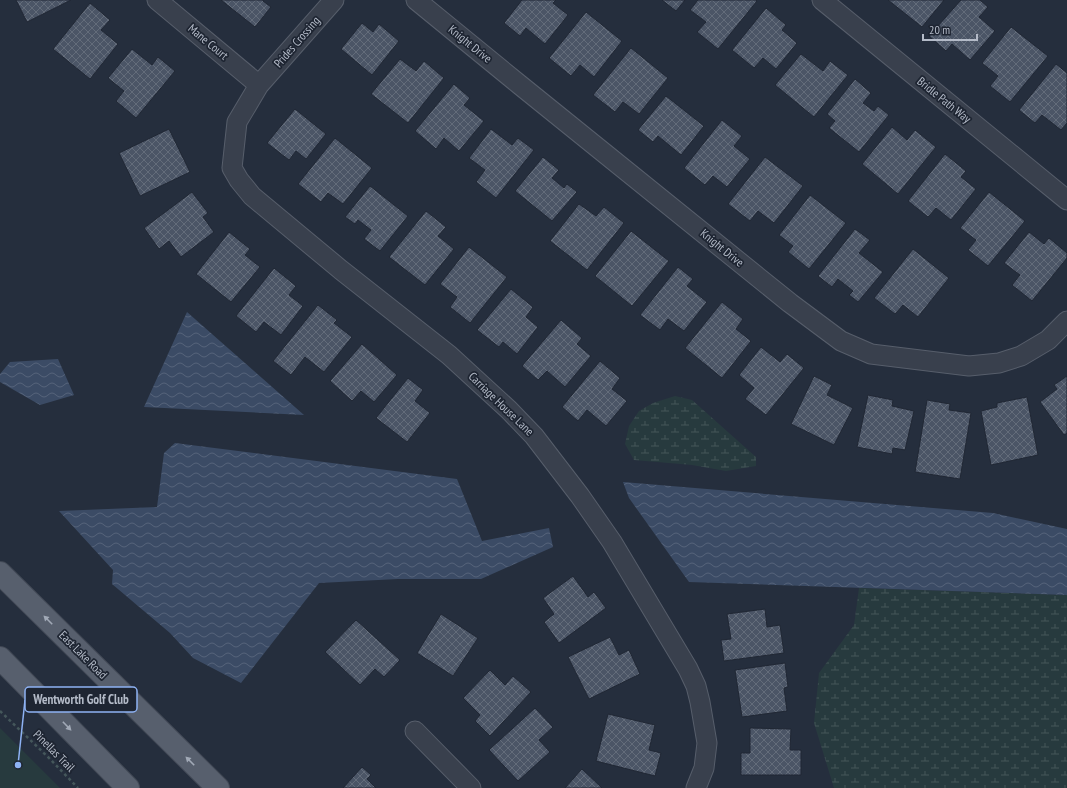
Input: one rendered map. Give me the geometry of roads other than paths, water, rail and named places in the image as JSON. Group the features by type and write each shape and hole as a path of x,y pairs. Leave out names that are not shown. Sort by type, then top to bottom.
{"main road":[{"name":"East Lake Road","path":"0,573 218,788"},
{"path":"0,658 128,788"}],"street":[{"name":"Mane Court","path":"157,0 259,85"},
{"name":"Prides Crossing","path":"259,85 334,0"},
{"name":"Knight Drive","path":"416,0 790,303 841,341 871,354 969,366 999,363 1021,356 1048,340 1067,322"},
{"name":"Bridle Path Way","path":"822,0 1067,200"},
{"name":"Carriage House Lane","path":"259,85 236,122 232,168 239,180 252,196 341,270 449,355 510,410 534,436 580,496 612,542 688,669 696,686 707,743 704,768 696,788"},
{"path":"415,731 471,788"}],"water":[{"path":"187,312 304,415 144,407"},
{"path":"58,359 74,395 40,405 0,382 0,374 10,362"},
{"path":"175,443 457,479 482,541 549,528 553,547 481,579 398,579 319,583 241,683 193,658 170,633 112,584 113,570 59,511 157,507 164,453"},
{"path":"623,482 993,513 1067,529 1067,595 689,582 629,498"}],"place":[{"name":"Wentworth Golf Club","path":"18,765"}]}
